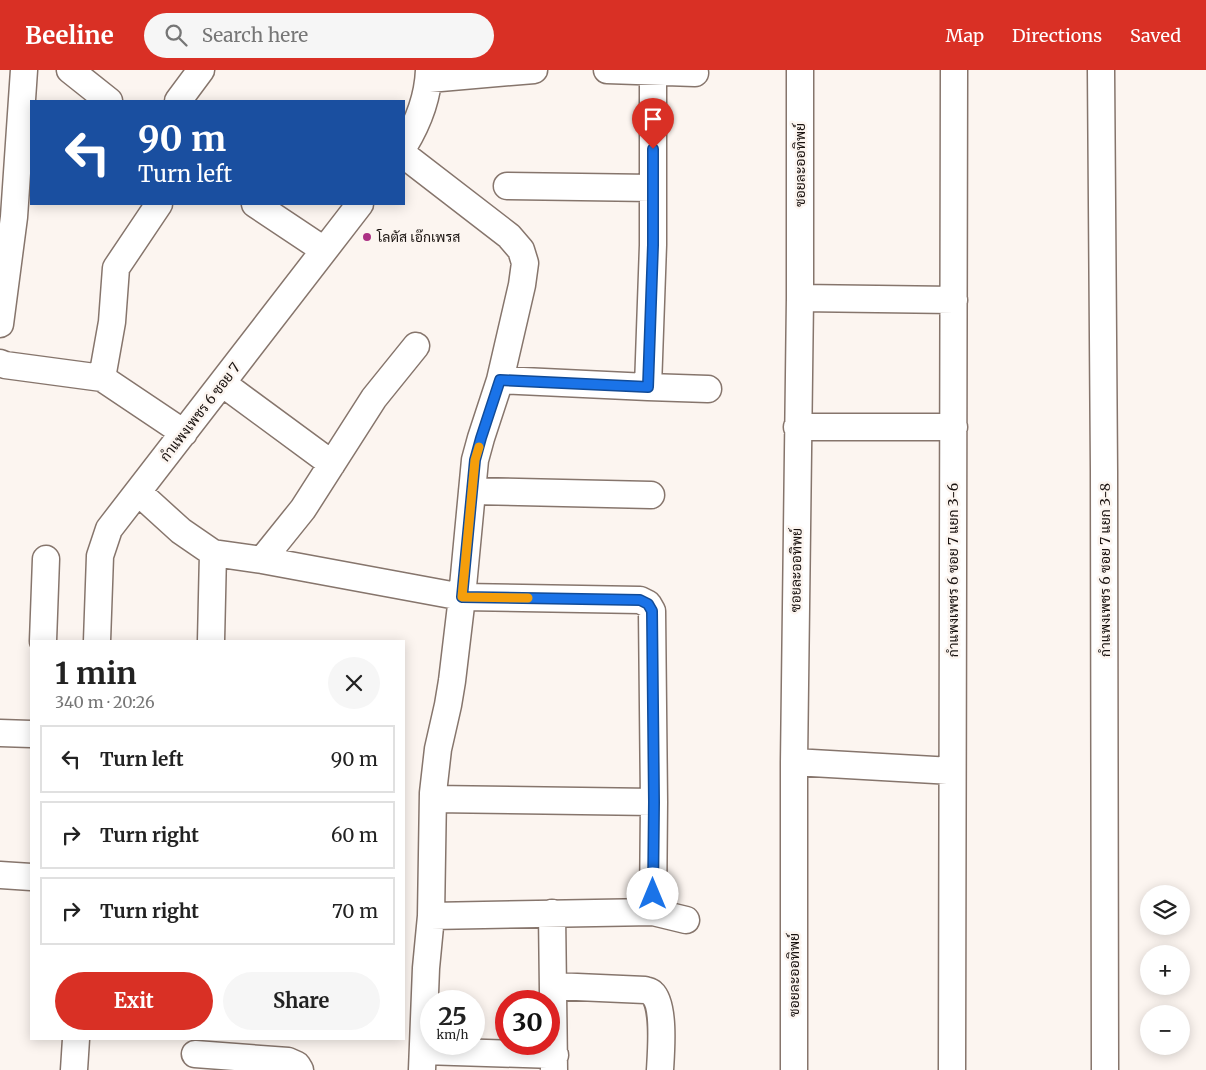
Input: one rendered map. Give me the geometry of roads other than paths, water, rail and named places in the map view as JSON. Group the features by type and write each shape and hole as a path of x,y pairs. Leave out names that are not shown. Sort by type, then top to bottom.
{"street":[{"path":"0,324 7,217 11,108 24,70"},
{"path":"70,70 108,100"},
{"path":"179,100 201,70"},
{"path":"405,144 422,109 429,75 534,70"},
{"path":"607,70 695,73"},
{"name":"ซอยละออทิพย์","path":"794,1070 794,762 800,298 800,70"},
{"name":"กำแพงเพชร 6 ซอย 7 แยก 3-6","path":"952,1070 954,70"},
{"name":"กำแพงเพชร 6 ซอย 7 แยก 3-8","path":"1101,70 1105,1070"},
{"path":"648,387 653,245 653,72"},
{"path":"405,156 509,236 521,250 525,263 522,285 500,380 475,460 452,681 438,749 433,798 431,916 415,967 423,1061 555,1063 552,913"},
{"path":"507,186 653,188"},
{"path":"102,378 112,322 116,268 157,205"},
{"path":"256,205 324,250"},
{"name":"กำแพงเพชร 6 ซอย 7","path":"97,640 100,556 109,530 359,205"},
{"path":"800,298 954,300"},
{"path":"262,560 303,509 374,398 416,346"},
{"path":"0,363 102,378 184,432"},
{"path":"500,380 708,389"},
{"path":"222,383 332,464"},
{"path":"797,427 954,427"},
{"path":"472,491 651,495"},
{"path":"138,492 181,531 213,553 262,560 462,597 640,600 648,604 652,611 653,912"},
{"path":"211,640 213,553"},
{"path":"44,640 46,560"},
{"path":"0,733 30,734"},
{"path":"794,762 952,771"},
{"path":"433,798 654,802"},
{"path":"0,875 30,877"},
{"path":"431,916 653,912 686,920"},
{"path":"554,986 645,990 652,993 659,1007 661,1036 660,1070"},
{"path":"74,1070 76,1040"},
{"path":"194,1054 288,1061 297,1065 300,1070"}],"place":[{"name":"โลตัส เอ๊กเพรส","path":"367,237"}]}
